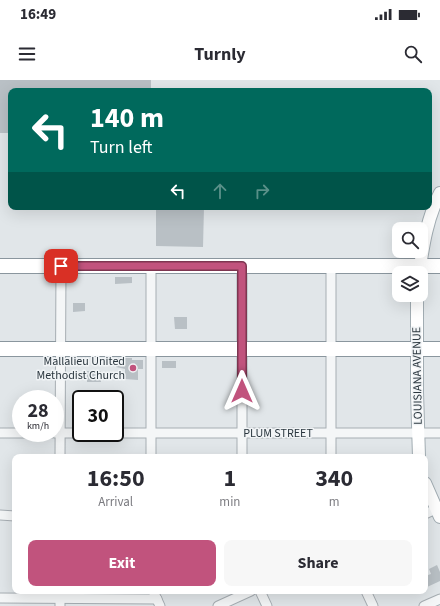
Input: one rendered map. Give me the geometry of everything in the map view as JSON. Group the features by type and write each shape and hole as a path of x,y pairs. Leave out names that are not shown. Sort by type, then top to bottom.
{"highway":[{"path":"0,266 331,266 392,269"},
{"path":"428,268 440,266"},
{"path":"0,349 440,349"}],"main road":[{"path":"421,266 426,233 432,212 440,193"},
{"name":"LOUISIANA AVENUE","path":"417,302 416,349 419,454"},
{"path":"428,491 435,512"}],"street":[{"path":"59,390 61,266"},
{"path":"151,266 151,454"},
{"path":"242,266 242,454"},
{"path":"331,266 331,454"},
{"path":"0,433 12,433"},
{"name":"PLUM STREET","path":"124,433 440,433"},
{"path":"59,442 60,454"},
{"path":"0,515 12,516"},
{"path":"218,606 244,594"},
{"path":"261,594 267,606"},
{"path":"367,594 373,606"},
{"path":"0,598 156,599"},
{"path":"424,606 440,599"}],"building":[{"path":"0,80 151,80 151,88 8,88 8,133 0,133"},
{"path":"156,210 204,210 203,247 156,246"},
{"path":"115,277 132,277 132,283 115,284"},
{"path":"73,303 85,303 85,311 73,312"},
{"path":"174,317 187,317 187,329 175,329"},
{"path":"116,358 143,360 143,369 138,369 138,380 125,379 125,369 116,367"},
{"path":"162,361 176,361 176,368 162,368"},
{"path":"87,371 101,371 101,382 87,382"},
{"path":"437,565 440,572 440,581 428,587 428,575 431,574 429,569"}],"place":[{"name":"Mallalieu United Methodist Church","path":"133,368"}],"route":[{"path":"61,266 242,266 242,391"}]}
